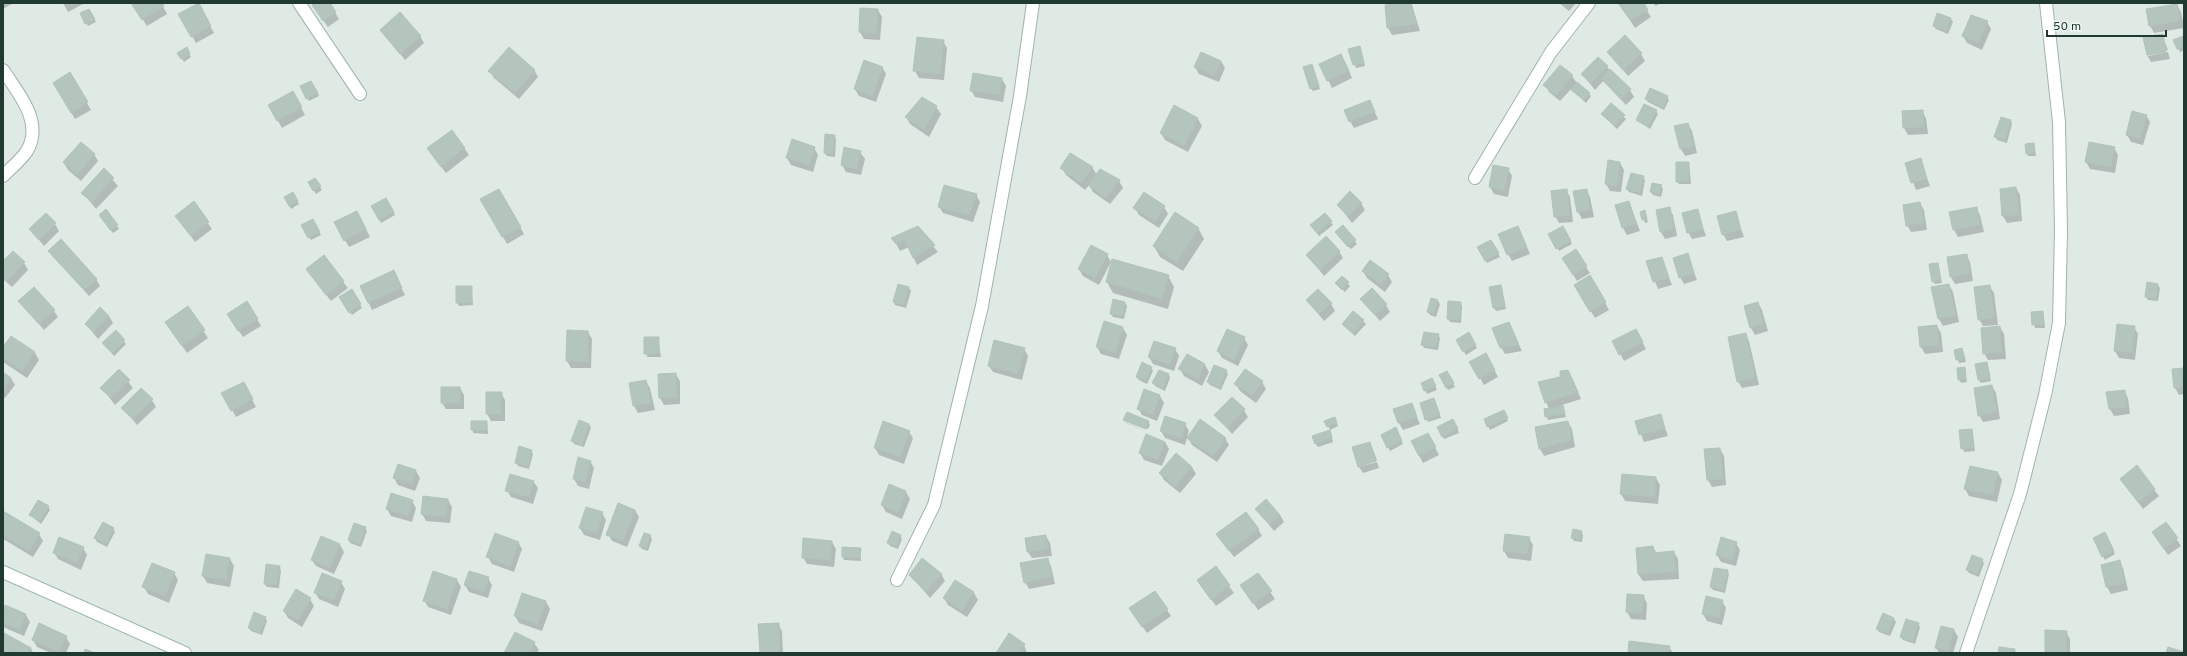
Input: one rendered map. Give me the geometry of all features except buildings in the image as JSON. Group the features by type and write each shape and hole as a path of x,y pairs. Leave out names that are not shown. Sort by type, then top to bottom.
{"street":[{"path":"299,3 360,94"},
{"path":"897,580 934,505 978,321 1020,96 1033,3"},
{"path":"1475,178 1551,52 1589,3"},
{"path":"1966,653 2020,494 2045,395 2059,323 2061,230 2058,122 2046,3"},
{"path":"3,70 28,107 33,131 27,151 3,176"},
{"path":"3,572 185,653"}]}
